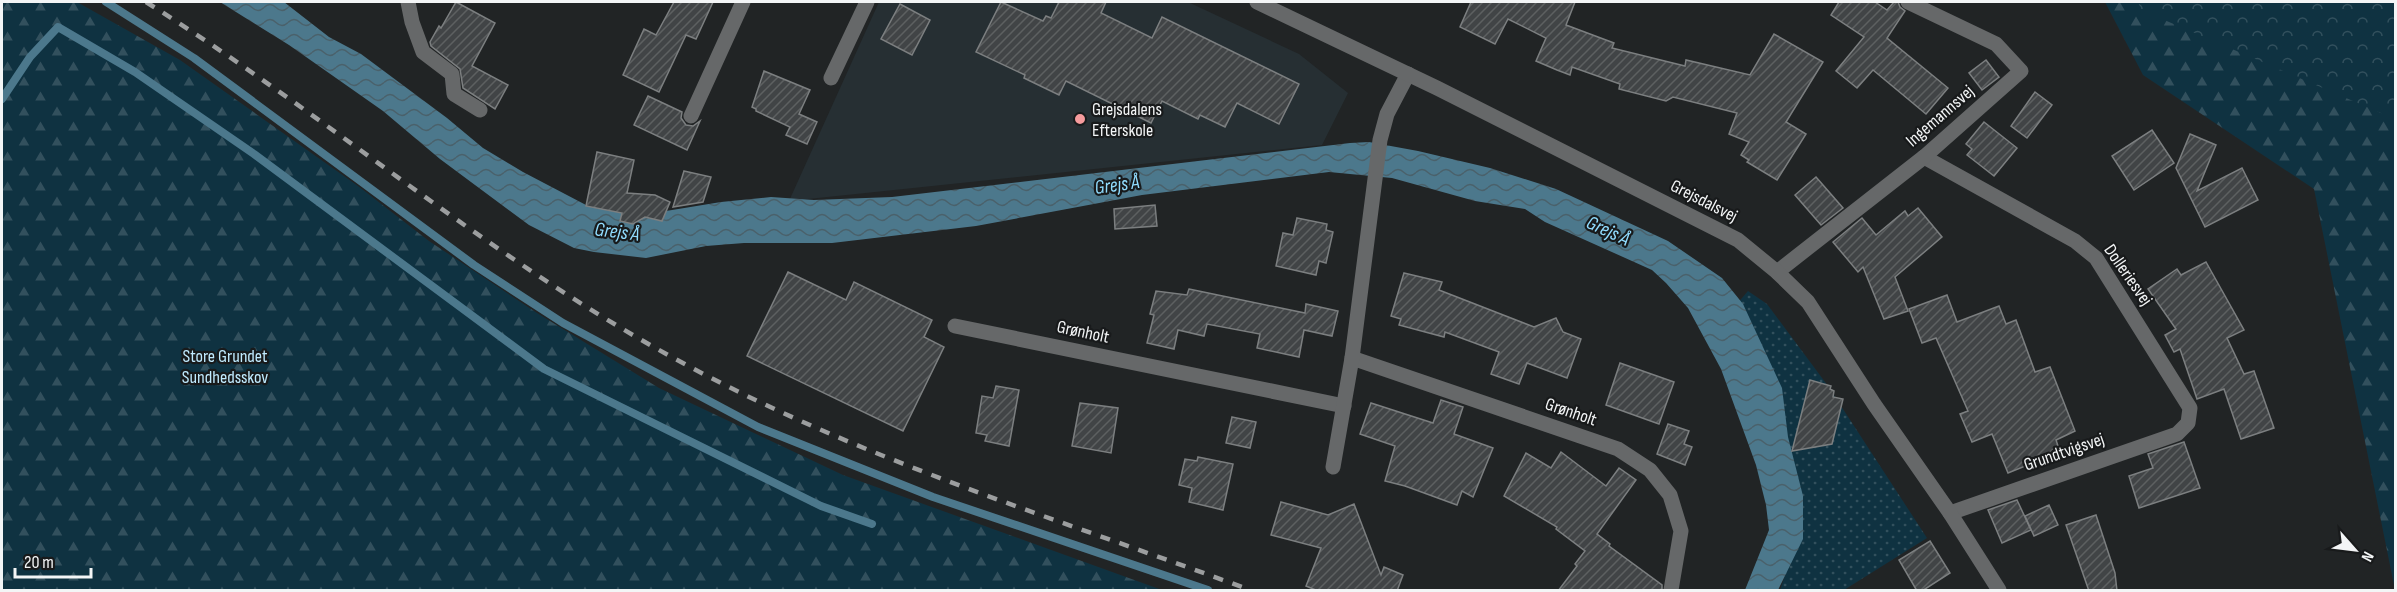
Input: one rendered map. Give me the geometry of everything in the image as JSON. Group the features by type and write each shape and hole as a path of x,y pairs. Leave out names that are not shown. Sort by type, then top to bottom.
{"street":[{"path":"408,2 412,22 423,52 452,74 454,94 480,110"},
{"path":"691,116 743,2"},
{"path":"831,78 867,2"},
{"name":"Grejsdalsvej","path":"1257,2 1408,74 1738,240 1777,272 1808,302 1874,404 1950,513 1999,591"},
{"name":"Ingemannsvej","path":"1777,272 1924,157 2021,71 1996,44 1908,2"},
{"path":"1333,467 1352,358 1380,140 1387,114 1408,74"},
{"name":"Dolleriesvej","path":"1924,157 2075,241 2096,258 2190,408 2187,423"},
{"name":"Grønholt","path":"955,326 1344,406"},
{"name":"Grønholt","path":"1352,358 1618,449 1650,470 1670,495 1682,531 1671,591"},
{"name":"Grundtvigsvej","path":"1950,513 2177,434 2187,423"}],"shaded area":[{"name":"Grejsdalens Efterskole","path":"879,2 1188,2 1299,54 1348,93 1322,145 789,201"}],"green space":[{"name":"Store Grundet Sundhedsskov","path":"2,2 77,2 180,60 358,186 429,241 537,313 659,388 843,475 1162,590 2,590"},
{"path":"2105,2 2395,2 2395,590 2314,189 2143,75"},
{"path":"2138,2 2395,2 2395,119 2141,10"},
{"path":"1748,291 1767,304 1828,386 1927,538 1844,590 1780,590 1801,529 1736,305"}],"water":[{"name":"Grejs Å","path":"220,2 284,2 329,37 361,54 483,148 586,205 622,213 620,221 633,224 638,221 639,216 662,221 666,211 721,202 771,197 814,200 892,197 1369,142 1490,168 1556,189 1668,241 1722,278 1743,304 1782,388 1788,437 1803,496 1803,539 1778,590 1745,590 1769,530 1766,505 1756,465 1721,369 1688,308 1652,270 1545,222 1525,209 1475,201 1392,178 1329,172 1142,195 976,226 832,243 744,243 706,246 646,258 594,252 574,248 529,225 440,159 383,111 289,45"}],"building":[{"path":"456,2 495,23 472,66 508,85 495,109 463,88 460,69 431,46 430,42 439,26 441,28"},
{"path":"674,2 713,2 696,39 686,35 659,92 623,75 644,29 656,35"},
{"path":"1001,2 1043,21 1046,16 1051,18 1059,2 1106,2 1101,13 1152,38 1162,17 1299,84 1279,124 1237,103 1225,127 1200,115 1198,119 1162,101 1151,123 1066,81 1059,95 1024,78 1025,75 976,52"},
{"path":"1471,2 1575,2 1566,25 1614,43 1612,48 1685,66 1686,60 1750,75 1774,34 1823,62 1786,122 1806,134 1777,180 1747,162 1749,160 1741,155 1749,142 1729,134 1737,113 1673,97 1666,101 1619,89 1620,84 1572,67 1570,75 1557,70 1536,61 1546,38 1508,19 1495,44 1460,27"},
{"path":"1839,2 1875,2 1887,10 1894,2 1898,2 1905,11 1887,38 1948,88 1926,114 1873,70 1857,88 1836,71 1864,37 1831,15"},
{"path":"900,4 930,20 912,55 881,39"},
{"path":"1986,60 1999,77 1982,90 1969,73"},
{"path":"764,71 810,90 799,114 817,122 807,144 786,135 790,127 752,107"},
{"path":"2035,92 2052,105 2027,138 2011,126"},
{"path":"648,96 682,112 681,118 686,125 693,126 700,121 687,150 634,125"},
{"path":"1984,122 2017,148 1994,176 1967,155 1972,149 1966,144"},
{"path":"2152,130 2174,163 2134,190 2112,156"},
{"path":"2190,134 2216,145 2197,191 2242,168 2258,200 2205,227 2176,168"},
{"path":"597,152 634,160 627,193 655,195 670,202 662,221 645,217 633,224 620,221 622,213 586,206"},
{"path":"684,171 711,177 703,202 673,207"},
{"path":"1816,177 1843,208 1821,225 1795,195"},
{"path":"1155,205 1157,226 1115,229 1114,209"},
{"path":"1918,208 1942,237 1895,277 1908,311 1884,319 1863,267 1858,272 1833,242 1862,218 1876,235 1905,211 1908,216"},
{"path":"1297,218 1327,224 1326,230 1333,232 1326,263 1319,261 1316,275 1276,266 1283,233 1293,235"},
{"path":"2206,262 2244,330 2227,338 2244,374 2254,371 2274,428 2241,439 2224,389 2197,399 2180,349 2174,352 2165,335 2176,329 2148,289 2177,269 2181,275"},
{"path":"788,272 846,300 854,282 932,320 924,337 944,347 903,431 747,356"},
{"path":"1404,273 1442,282 1439,290 1534,327 1556,318 1563,332 1581,339 1567,378 1527,363 1519,384 1491,374 1499,352 1445,332 1444,337 1399,325 1401,319 1391,316"},
{"path":"1189,289 1305,313 1306,304 1338,311 1332,336 1304,330 1299,357 1257,348 1260,334 1207,324 1204,336 1178,330 1174,349 1147,343 1154,315 1150,314 1156,291 1187,295"},
{"path":"1947,295 1957,322 1999,306 2006,324 2016,320 2035,372 2050,367 2075,431 2056,440 2060,452 2008,473 1992,434 1972,442 1960,414 1968,411 1936,338 1922,343 1909,309"},
{"path":"1620,363 1674,382 1659,424 1606,405"},
{"path":"1810,380 1831,386 1830,389 1834,391 1833,397 1843,399 1832,444 1792,451"},
{"path":"996,386 1019,390 1009,446 985,441 987,435 976,433 982,396 993,398"},
{"path":"1441,400 1463,407 1454,434 1493,448 1473,497 1462,491 1457,505 1385,481 1395,446 1360,434 1371,403 1433,423"},
{"path":"1080,403 1118,408 1111,453 1072,446"},
{"path":"1232,417 1256,422 1250,448 1226,443"},
{"path":"1668,424 1689,431 1684,444 1692,447 1685,465 1657,454"},
{"path":"2184,442 2200,488 2139,508 2129,476 2153,468 2148,454"},
{"path":"1561,452 1606,486 1619,468 1636,480 1597,534 1610,544 1609,546 1662,585 1662,591 1558,591 1585,551 1556,529 1557,527 1504,496 1526,453 1551,468"},
{"path":"1198,457 1233,464 1223,510 1189,502 1192,488 1179,485 1185,459 1197,461"},
{"path":"2017,500 2031,530 2002,543 1988,510"},
{"path":"1281,502 1328,515 1354,504 1381,575 1384,567 1403,575 1397,591 1318,591 1306,586 1321,548 1271,535"},
{"path":"2049,505 2058,525 2034,536 2025,516"},
{"path":"2096,515 2115,573 2117,591 2089,591 2066,525"},
{"path":"1930,541 1950,573 1922,591 1917,591 1899,560"}],"waterway":[{"path":"106,2 194,58 474,265 563,323 758,427 933,497 1208,590"},
{"path":"2,99 30,57 58,27 135,72 254,154 544,369 821,506 872,524"}],"railway":[{"path":"146,2 280,92 543,279 611,322 681,362 749,397 890,458 961,486 1250,590"}],"place":[{"name":"Grejsdalens Efterskole","path":"1080,119"}]}
